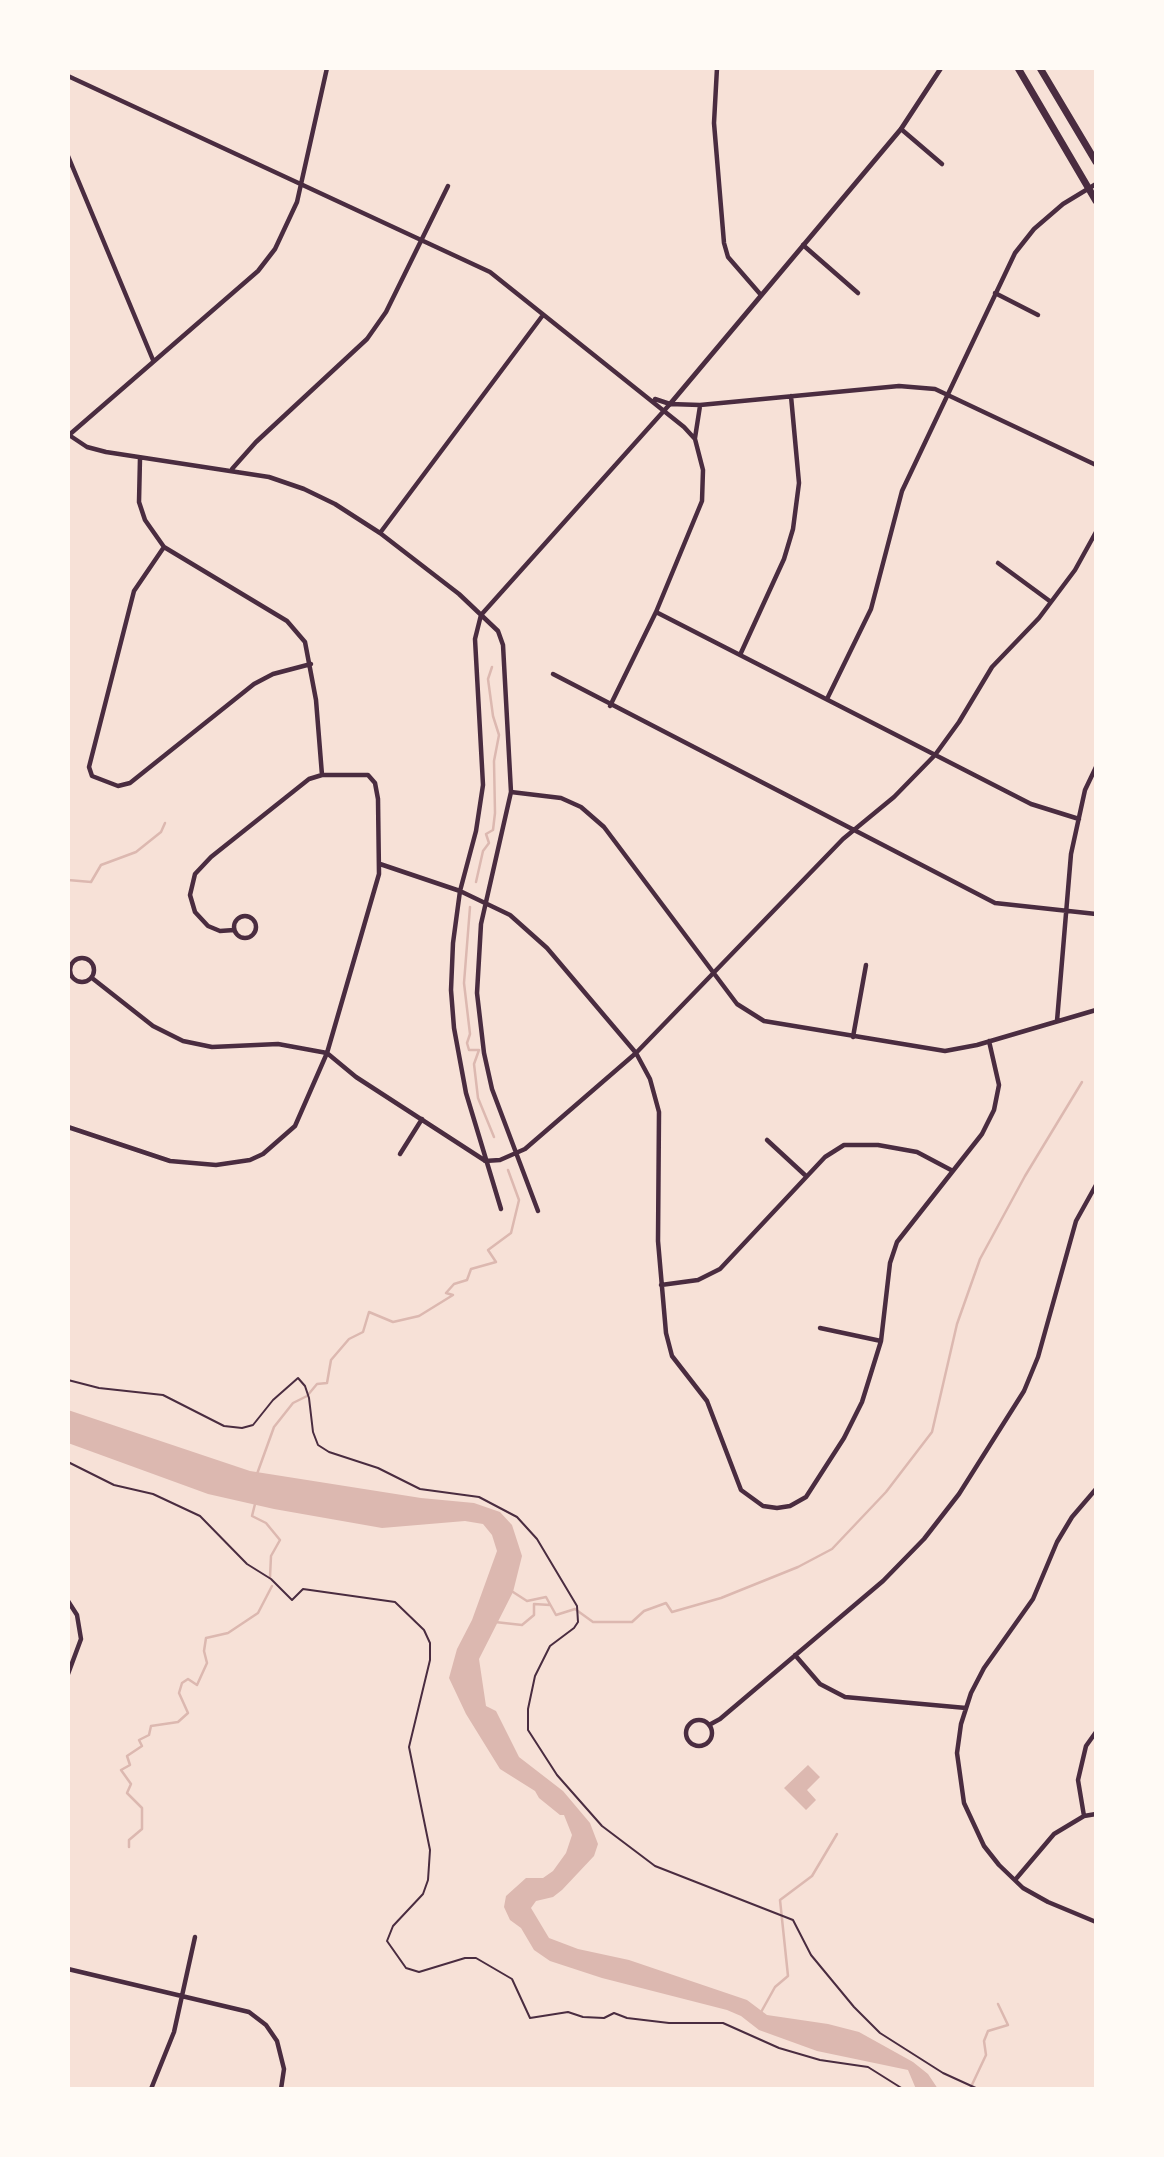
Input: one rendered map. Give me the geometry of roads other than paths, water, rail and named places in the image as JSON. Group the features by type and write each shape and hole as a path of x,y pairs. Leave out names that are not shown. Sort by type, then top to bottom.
{"main road":[{"path":"1018,68 1092,186 1096,201"},
{"path":"1040,68 1096,162"}],"street":[{"path":"327,68 289,225 258,271 69,435 88,447 141,458 269,477 304,489 335,504 380,533 498,631 503,645 511,792 486,904 479,948 477,993 492,1089 538,1211"},
{"path":"717,68 714,123 724,243 728,257 761,295"},
{"path":"501,1209 466,1094 454,1028 453,943 460,891 483,794 475,639 481,615 665,411 901,130 941,68"},
{"path":"68,76 422,238 490,272 651,397 695,439"},
{"path":"901,130 942,164"},
{"path":"68,156 153,360"},
{"path":"231,470 256,442 367,339 386,312 448,186"},
{"path":"827,699 871,609 902,491 1015,253 1034,229 1063,204 1092,186"},
{"path":"803,245 858,293"},
{"path":"995,293 1038,315"},
{"path":"380,533 543,315"},
{"path":"651,397 670,404 701,405 899,386 935,389 1096,465"},
{"path":"740,655 784,559 793,529 799,483 791,396"},
{"path":"610,706 656,611 702,501 703,470 695,439 701,405"},
{"path":"141,458 139,502 145,520 164,547 287,621 305,642 311,664 322,775"},
{"path":"92,978 153,1026 183,1041 212,1046 278,1044 327,1053 356,1077 485,1161 516,1155 636,1053 853,831 894,797 934,755 959,722 992,667 1051,602 1075,570 1096,532"},
{"path":"164,547 134,591 89,767 92,776 118,786 130,783 254,684 274,674 311,664"},
{"path":"998,563 1051,602"},
{"path":"656,611 1031,804 1079,819"},
{"path":"553,674 610,706 995,903 1096,914"},
{"path":"1057,1021 1066,912 1079,819 1096,767"},
{"path":"68,1127 170,1161 216,1165 250,1160 273,1147 295,1126 327,1053 380,864 375,783 368,775 322,775 309,779 211,857 195,874 190,895 195,912 201,920 220,931 234,930"},
{"path":"511,792 561,797 581,807 604,827 714,975 737,1004 753,1016 853,1037 945,1051 1096,1010"},
{"path":"380,864 460,891 510,915 547,948 636,1053 650,1079 659,1112 657,1222 661,1286 672,1356 707,1401 741,1490 763,1506 790,1506 806,1497 862,1402 881,1341 890,1263 897,1242 982,1134 994,1110 999,1084 989,1041"},
{"path":"239,917 250,917 255,923 256,930 248,938 238,936 234,930 234,923 239,917"},
{"path":"79,958 88,959 94,970 92,978 82,983 75,981 70,971 72,963 79,958"},
{"path":"853,1037 866,965"},
{"path":"400,1154 422,1118"},
{"path":"767,1140 806,1176"},
{"path":"661,1286 698,1280 720,1269 824,1157 853,1143 917,1152 951,1170"},
{"path":"709,1725 720,1719 883,1581 924,1539 959,1494 1010,1415 1038,1357 1076,1222 1096,1185"},
{"path":"820,1328 881,1341"},
{"path":"1096,1489 1072,1517 1057,1542 1033,1599 984,1668 966,1708 957,1753 964,1803 984,1846 1015,1880 1048,1902 1096,1922"},
{"path":"68,1601 78,1615 81,1639 68,1674"},
{"path":"795,1655 820,1684 845,1697 966,1708"},
{"path":"701,1720 709,1725 711,1737 704,1744 697,1745 688,1739 687,1729 691,1723 701,1720"},
{"path":"1084,1816 1079,1780 1086,1746 1096,1732"},
{"path":"1015,1880 1054,1833 1084,1816 1096,1814"},
{"path":"151,2089 174,2032 195,1937"},
{"path":"68,1969 249,2012 266,2025 277,2041 282,2056 281,2089"}],"waterway":[{"path":"476,882 483,851 489,843 486,834 493,830 495,813 494,761 499,735 493,716 488,679 492,667"},
{"path":"68,880 91,882 101,865 136,852 161,832 165,823"},
{"path":"470,907 464,983 470,1034 467,1043 469,1050 479,1050 474,1064 478,1098 494,1137"},
{"path":"513,1592 527,1601 546,1597 556,1615 575,1609 593,1622 632,1622 644,1611 666,1603 672,1612 721,1598 798,1567 832,1549 886,1492 932,1432 957,1324 980,1259 1025,1176 1082,1082"},
{"path":"257,1474 274,1427 293,1403 307,1396 317,1384 327,1383 331,1360 349,1339 363,1332 369,1312 393,1322 419,1316 453,1295 446,1293 454,1284 467,1280 471,1269 496,1262 488,1250 511,1233 519,1200 508,1170"},
{"path":"256,1500 252,1516 266,1523 280,1540 271,1556 270,1577"},
{"path":"129,1847 129,1840 142,1829 142,1808 127,1793 131,1784 121,1770 130,1765 127,1756 142,1746 139,1740 149,1735 151,1726 178,1722 188,1713 179,1693 182,1683 188,1679 197,1685 207,1663 204,1651 206,1638 228,1633 258,1613 272,1586"},
{"path":"495,1622 522,1625 534,1615 534,1604 550,1605"},
{"path":"760,2014 775,1987 788,1976 780,1900 812,1876 837,1834"},
{"path":"970,2089 986,2055 984,2041 988,2031 1008,2025 998,2004"}]}
